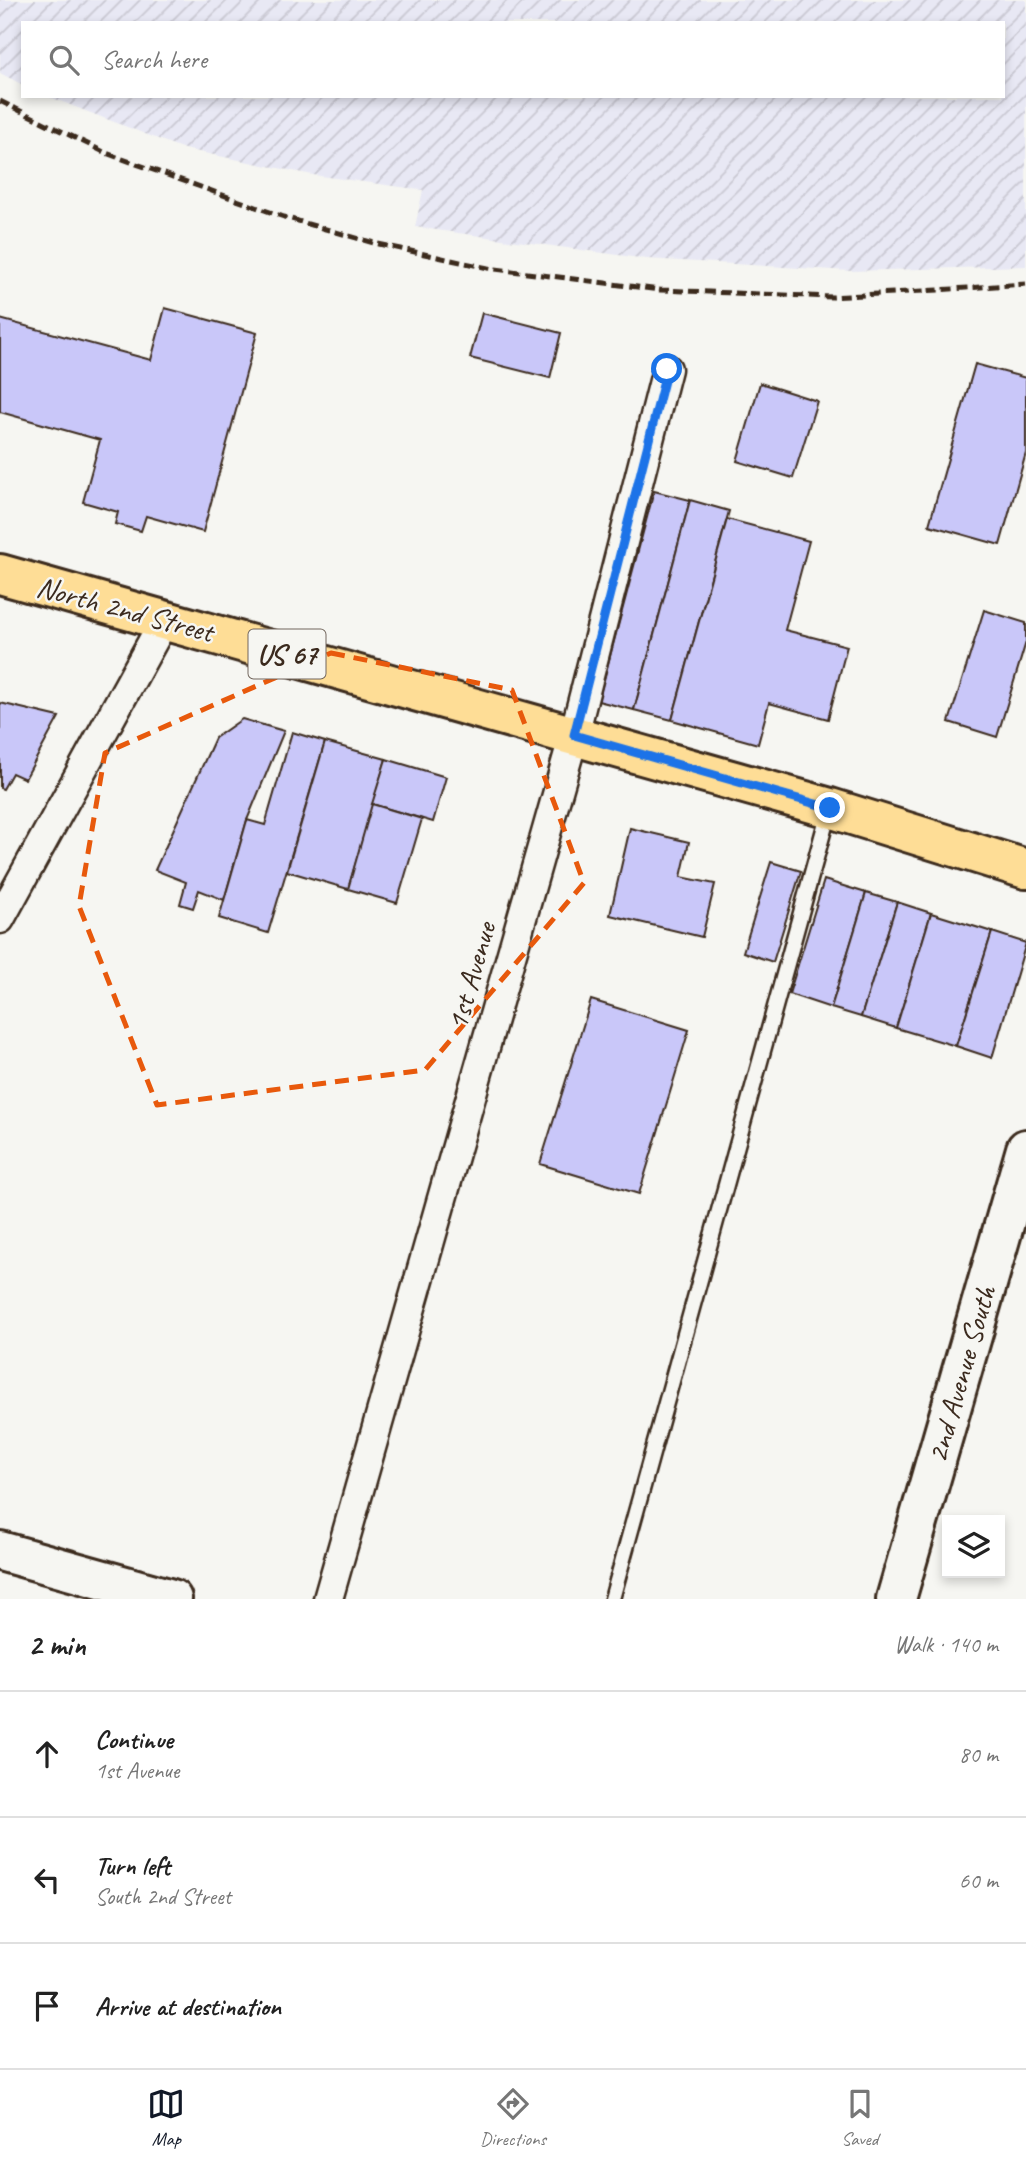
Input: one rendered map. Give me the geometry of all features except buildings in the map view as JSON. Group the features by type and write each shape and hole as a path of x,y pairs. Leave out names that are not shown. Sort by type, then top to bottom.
{"main road":[{"name":"North 2nd Street","path":"0,574 574,735"},
{"name":"US 67","path":"574,735 830,808 1026,869"}],"street":[{"name":"1st Avenue","path":"328,1599 574,735 667,369"},
{"path":"0,919 164,619"},
{"name":"2nd Avenue South","path":"896,1599 1026,1149"},
{"path":"0,1551 172,1599"}],"lane":[{"path":"612,1599 830,808"}],"highlighted area":[{"path":"331,653 512,690 584,883 425,1070 157,1105 79,906 105,753"}],"shaded area":[{"path":"0,0 1026,0 1026,266 851,271 647,259 415,227 423,190 313,175 184,149 52,98 1005,98 1005,21 21,21 21,84 0,73"}],"railway":[{"path":"0,101 106,153 284,217 374,243 488,268 660,290 833,297 1026,284"}],"route":[{"path":"667,369 574,735 830,808"}]}
